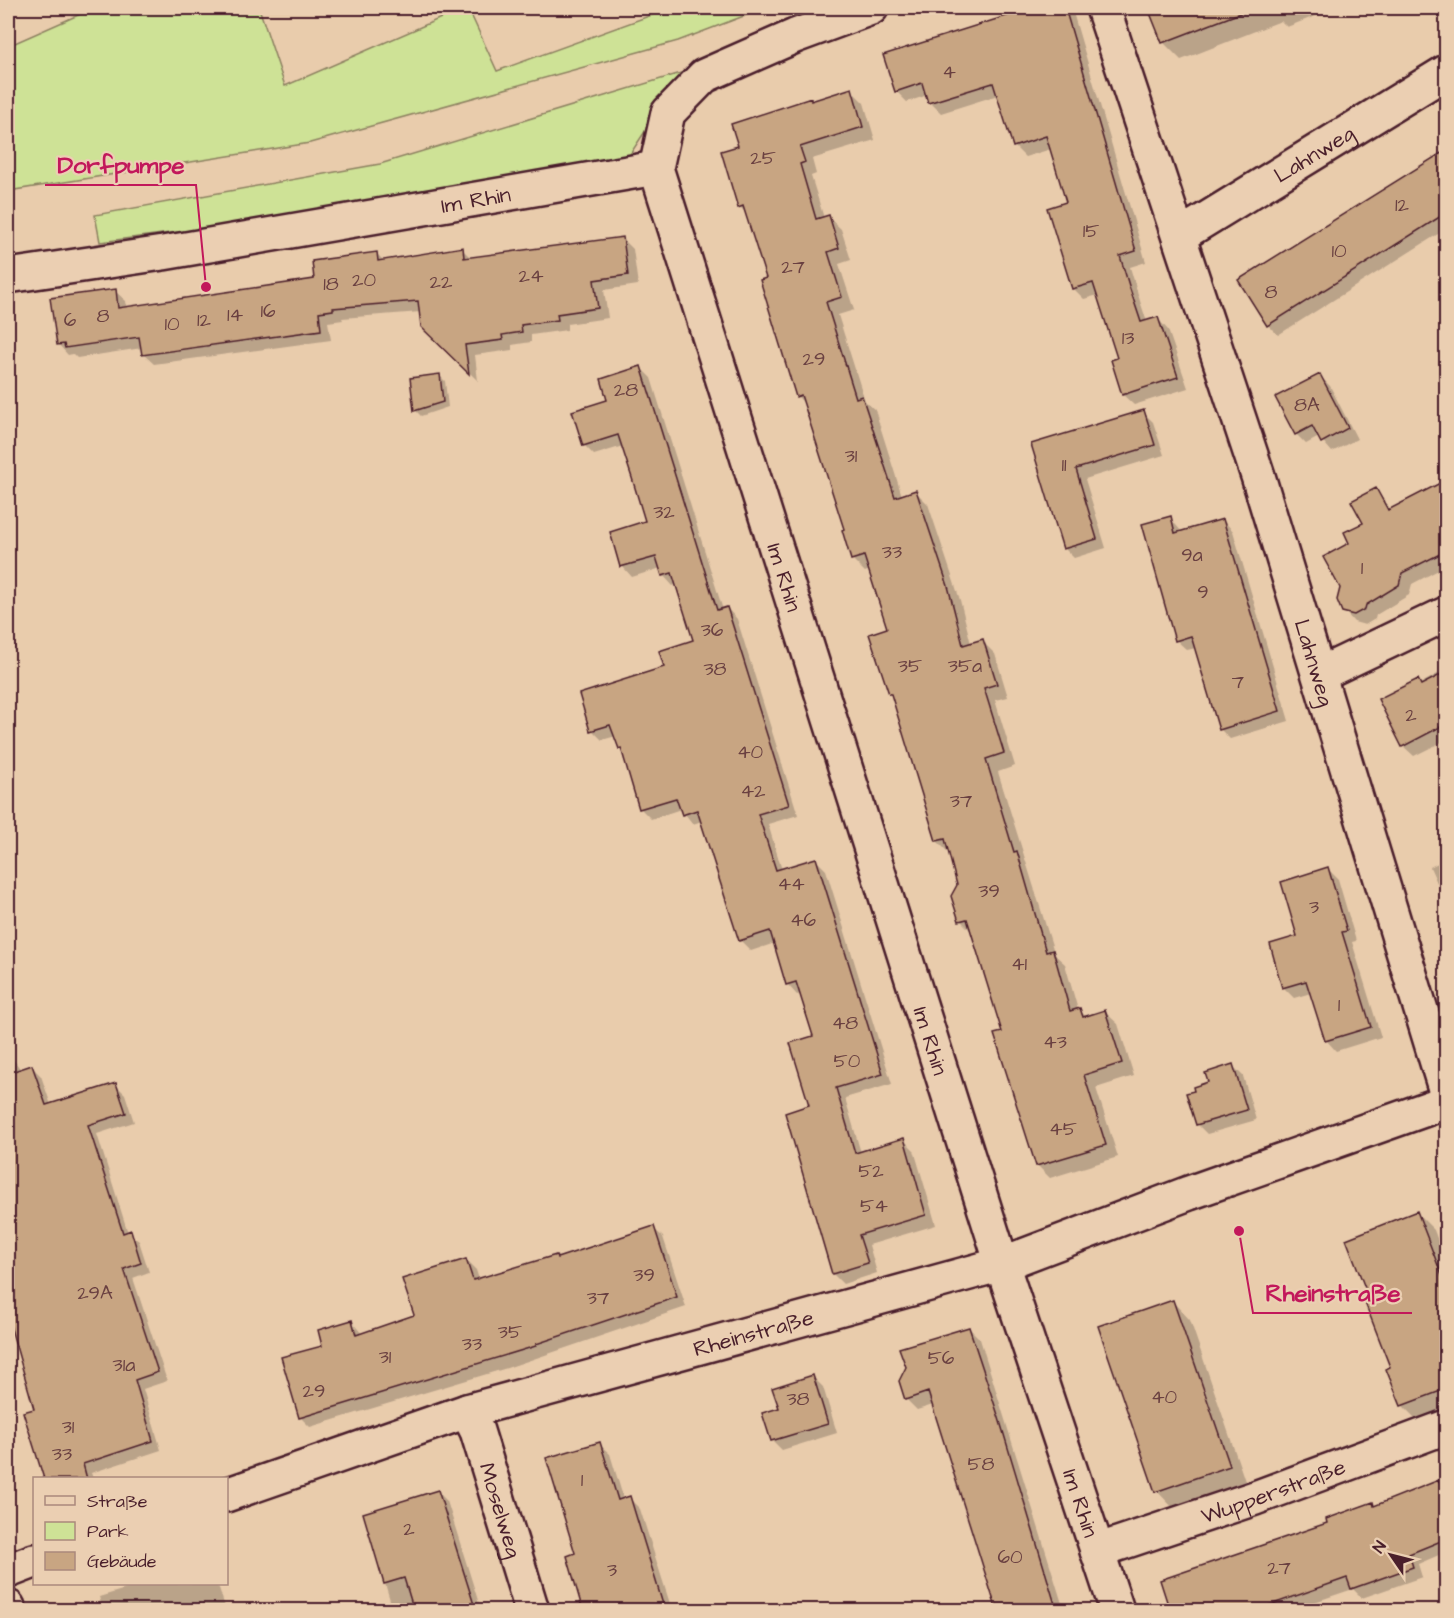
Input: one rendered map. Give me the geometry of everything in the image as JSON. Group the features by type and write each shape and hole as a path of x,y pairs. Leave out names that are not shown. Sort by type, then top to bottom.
{"street":[{"path":"656,168 668,113 704,76 795,36 871,8"},
{"name":"Lahnweg","path":"1103,8 1258,476 1446,1092"},
{"name":"Lahnweg","path":"1179,236 1446,72"},
{"name":"Im Rhin","path":"8,276 163,253 656,168 1002,1264 1117,1611"},
{"path":"1320,674 1446,614"},
{"name":"Rheinstraße","path":"228,1495 467,1411 1002,1264 1189,1193 1446,1102"},
{"name":"Moselweg","path":"467,1411 477,1431 532,1611"},
{"name":"Wupperstraße","path":"1097,1551 1255,1498 1446,1427"},
{"path":"8,1571 33,1562"}],"green space":[{"path":"94,8 259,8 285,86 464,8 468,8 497,71 671,8 765,8 678,41 310,143 8,191 8,46"},
{"path":"684,72 625,162 363,208 100,242 95,215 380,164"}],"building":[{"path":"1015,8 1065,8 1136,251 1120,256 1130,289 1141,322 1158,317 1178,377 1122,395 1111,360 1117,358 1093,283 1072,289 1047,208 1066,202 1046,136 1013,147 993,83 928,103 922,83 895,92 883,55 1016,13"},
{"path":"1148,8 1247,8 1248,10 1162,43"},
{"path":"852,88 863,127 800,147 805,162 800,164 816,219 829,215 839,248 828,252 842,297 826,302 856,398 862,396 895,497 916,490 948,586 963,645 983,639 997,684 984,688 1004,753 986,759 1014,852 1017,851 1046,952 1053,950 1070,1011 1080,1008 1083,1017 1105,1010 1122,1063 1084,1075 1106,1145 1036,1166 994,1034 1002,1032 967,919 959,921 951,896 957,885 945,839 936,841 891,694 889,694 869,634 887,628 864,556 851,560 842,530 844,529 801,395 796,397 760,280 766,278 743,206 738,208 721,151 738,146 731,124 811,98 811,101"},
{"path":"1446,150 1446,213 1267,326 1238,280"},
{"path":"623,237 628,275 594,280 598,308 557,314 558,320 521,325 522,332 502,335 503,340 465,345 469,374 421,327 418,301 333,308 333,310 319,312 321,330 142,355 139,337 65,348 64,344 57,345 50,298 116,289 118,308 314,279 312,261 377,252 378,261 463,247 464,258"},
{"path":"641,366 717,610 727,607 789,805 758,814 776,870 816,858 883,1074 836,1088 855,1153 904,1138 926,1215 859,1235 868,1263 832,1274 785,1113 809,1105 790,1043 813,1036 796,982 786,985 770,931 739,941 697,810 682,815 676,798 639,809 621,748 619,749 610,725 590,731 579,694 664,667 659,651 693,640 672,573 662,576 656,557 620,567 610,532 645,521 632,478 618,435 583,446 572,411 607,400 601,379"},
{"path":"440,374 443,402 414,411 410,378"},
{"path":"1320,374 1348,428 1321,443 1312,426 1295,435 1275,397"},
{"path":"1144,410 1155,445 1076,469 1097,539 1063,549 1031,444"},
{"path":"1446,480 1446,551 1402,573 1399,585 1366,605 1365,609 1354,615 1342,612 1337,600 1340,588 1323,557 1349,543 1344,532 1363,523 1351,501 1376,488 1388,510"},
{"path":"1171,516 1175,533 1223,519 1280,711 1219,730 1191,636 1175,641 1142,524"},
{"path":"1446,672 1446,724 1402,747 1378,699 1418,679 1421,685"},
{"path":"1328,867 1347,931 1342,932 1371,1027 1325,1041 1306,981 1282,988 1270,944 1297,936 1281,882"},
{"path":"1233,1064 1247,1110 1196,1125 1186,1093 1194,1091 1193,1087 1208,1082 1205,1073"},
{"path":"32,1065 46,1105 116,1083 126,1113 88,1125 123,1233 131,1230 141,1263 124,1269 158,1372 135,1380 153,1441 83,1464 86,1477 43,1477 23,1412 34,1409 8,1318 8,1073"},
{"path":"1417,1211 1446,1286 1446,1389 1401,1406 1386,1369 1390,1367 1362,1295 1367,1293 1346,1239"},
{"path":"654,1226 677,1297 536,1344 536,1346 299,1418 281,1357 322,1346 318,1330 352,1320 356,1335 414,1315 402,1279 466,1259 473,1280 556,1255 557,1258"},
{"path":"1173,1300 1230,1466 1155,1492 1098,1326"},
{"path":"969,1327 1057,1611 997,1611 928,1392 905,1400 899,1381 906,1367 899,1348"},
{"path":"813,1375 828,1424 771,1441 762,1413 779,1408 772,1388"},
{"path":"600,1442 618,1500 630,1496 665,1611 583,1611 567,1556 575,1553 546,1458"},
{"path":"1439,1480 1446,1498 1446,1539 1409,1554 1413,1567 1351,1589 1347,1578 1253,1611 1170,1611 1160,1580 1327,1523 1326,1519 1373,1502 1374,1506"},
{"path":"438,1490 476,1611 414,1611 404,1578 384,1584 363,1513"}],"place":[{"name":"Dorfpumpe","path":"206,287"},
{"name":"Rheinstraße","path":"1239,1231"}]}
